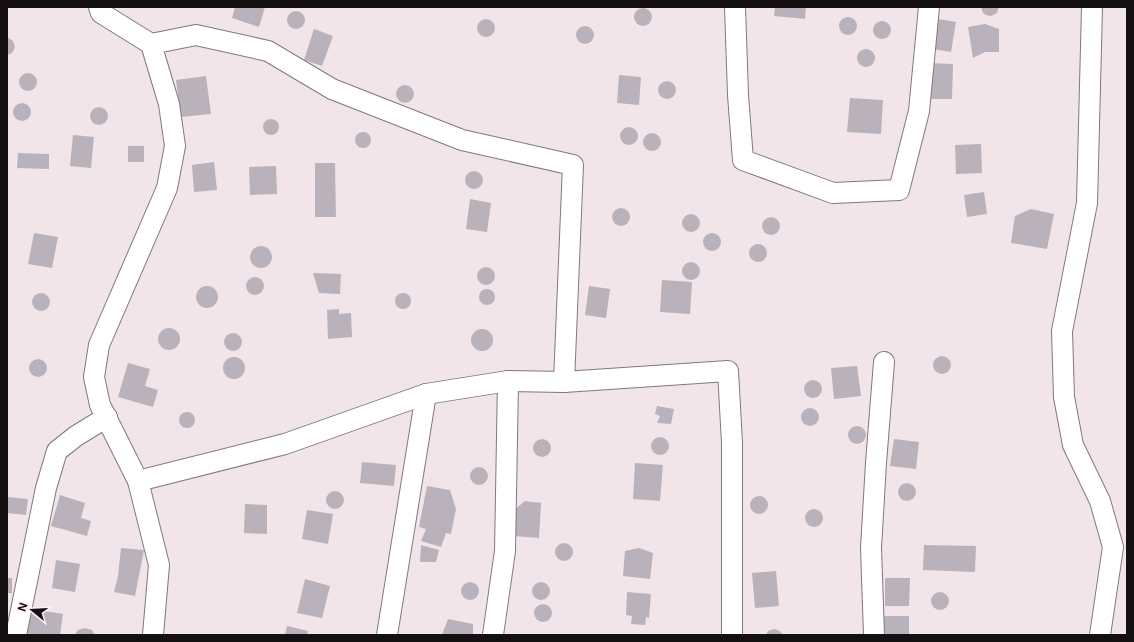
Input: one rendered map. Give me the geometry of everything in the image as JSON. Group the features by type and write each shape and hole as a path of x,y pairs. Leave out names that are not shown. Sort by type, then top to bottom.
{"street":[{"path":"99,7 102,13 152,44 169,104 175,146 167,188 99,345 94,377 100,405 138,481 159,565 153,635"},
{"path":"735,7 738,95 743,160 833,193 899,190 919,111 929,7"},
{"path":"1092,7 1087,203 1062,331 1064,397 1074,446 1100,501 1113,547 1100,635"},
{"path":"152,44 196,35 268,51 332,89 462,140 573,165 564,382"},
{"path":"874,635 872,548 876,463 884,362"},
{"path":"138,481 285,444 426,394 508,381 564,382 728,371 732,443 732,635"},
{"path":"493,635 505,551 508,381"},
{"path":"387,635 426,394"},
{"path":"16,635 46,488 57,451 76,436 107,417"}],"building":[{"path":"235,7 265,7 259,27 232,18"},
{"path":"775,7 806,7 805,19 774,16"},
{"path":"981,7 999,7 997,13 991,16 983,13"},
{"path":"643,8 649,11 652,17 649,23 643,26 637,23 634,17 637,11"},
{"path":"296,11 302,14 305,20 302,26 296,29 290,26 287,20 290,14"},
{"path":"848,17 854,20 857,26 854,32 848,35 842,32 839,26 842,20"},
{"path":"486,19 492,22 495,28 492,34 486,37 480,34 477,28 480,22"},
{"path":"938,19 956,22 951,52 933,49"},
{"path":"882,21 888,24 891,30 888,36 882,39 876,36 873,30 876,24"},
{"path":"985,24 999,29 999,52 985,52 973,58 968,27"},
{"path":"585,26 591,29 594,35 591,41 585,44 579,41 576,35 579,29"},
{"path":"314,29 333,36 322,66 304,60"},
{"path":"7,37 13,41 15,47 12,53 7,55"},
{"path":"866,49 872,52 875,58 872,64 866,67 860,64 857,58 860,52"},
{"path":"928,63 953,64 952,99 927,99"},
{"path":"28,73 34,76 37,82 34,88 28,91 22,88 19,82 22,76"},
{"path":"619,75 641,77 639,105 617,103"},
{"path":"206,76 211,114 181,117 176,80"},
{"path":"667,81 673,84 676,90 673,96 667,99 661,96 658,90 661,84"},
{"path":"405,85 411,88 414,94 411,100 405,103 399,100 396,94 399,88"},
{"path":"850,98 883,100 881,134 847,132"},
{"path":"22,103 28,106 31,112 28,118 22,121 16,118 13,112 16,106"},
{"path":"99,107 105,110 108,116 105,122 99,125 93,122 90,116 93,110"},
{"path":"271,119 277,121 279,127 277,133 271,135 265,133 263,127 265,121"},
{"path":"629,127 633,128 637,132 637,140 633,144 629,145 625,144 621,140 620,136 621,132 625,128"},
{"path":"363,132 369,134 371,140 369,146 363,148 357,146 355,140 357,134"},
{"path":"652,133 658,136 661,142 658,148 652,151 646,148 643,142 646,136"},
{"path":"73,135 94,137 91,168 70,166"},
{"path":"981,144 982,173 956,174 955,145"},
{"path":"128,146 144,146 144,162 128,162"},
{"path":"18,153 49,154 49,169 17,168"},
{"path":"214,162 217,190 194,192 192,165"},
{"path":"315,163 335,163 336,217 315,217"},
{"path":"276,166 277,194 250,195 249,167"},
{"path":"474,171 478,172 482,176 482,184 478,188 474,189 470,188 466,184 465,180 466,176 470,172"},
{"path":"984,192 987,214 967,217 964,195"},
{"path":"470,199 491,203 487,232 466,229"},
{"path":"621,208 627,211 630,217 627,223 621,226 615,223 612,217 615,211"},
{"path":"1031,209 1054,214 1047,249 1011,243 1015,216"},
{"path":"691,214 697,217 700,223 697,229 691,232 685,229 682,223 685,217"},
{"path":"771,217 777,220 780,226 777,232 771,235 765,232 762,226 765,220"},
{"path":"34,233 58,237 52,268 28,264"},
{"path":"712,233 718,236 721,242 718,248 712,251 706,248 703,242 706,236"},
{"path":"758,244 764,247 767,253 764,259 758,262 752,259 749,253 752,247"},
{"path":"261,246 269,249 272,257 269,265 261,268 253,265 250,257 253,249"},
{"path":"691,262 697,265 700,271 697,277 691,280 685,277 682,271 685,265"},
{"path":"486,267 492,270 495,276 492,282 486,285 480,282 477,276 480,270"},
{"path":"313,273 341,274 340,294 319,293"},
{"path":"255,277 261,280 264,286 261,292 255,295 249,292 246,286 249,280"},
{"path":"662,280 692,282 690,314 660,312"},
{"path":"207,286 215,289 218,297 215,305 207,308 199,305 196,297 199,289"},
{"path":"589,286 610,289 606,318 585,315"},
{"path":"487,289 493,291 495,297 493,303 487,305 481,303 479,297 481,291"},
{"path":"41,293 47,296 50,302 47,308 41,311 35,308 32,302 35,296"},
{"path":"403,293 409,295 411,301 409,307 403,309 397,307 395,301 397,295"},
{"path":"339,309 339,314 351,313 352,337 328,339 327,310"},
{"path":"169,328 177,331 180,339 177,347 169,350 161,347 158,339 161,331"},
{"path":"482,329 490,332 493,340 490,348 482,351 474,348 471,340 474,332"},
{"path":"233,333 239,336 242,342 239,348 233,351 227,348 224,342 227,336"},
{"path":"942,356 948,359 951,365 948,371 942,374 936,371 933,365 936,359"},
{"path":"234,357 242,360 245,368 242,376 234,379 226,376 223,368 226,360"},
{"path":"38,359 44,362 47,368 44,374 38,377 32,374 29,368 32,362"},
{"path":"128,363 150,369 145,386 158,390 153,407 118,397"},
{"path":"857,366 861,396 834,399 831,368"},
{"path":"813,380 819,383 822,389 819,395 813,398 807,395 804,389 807,383"},
{"path":"657,406 674,409 671,424 657,423 660,416 655,414"},
{"path":"810,408 816,411 819,417 816,423 810,426 804,423 801,417 804,411"},
{"path":"187,412 193,414 195,420 193,426 187,428 181,426 179,420 181,414"},
{"path":"857,426 863,429 866,435 863,441 857,444 851,441 848,435 851,429"},
{"path":"660,437 666,440 669,446 666,452 660,455 654,452 651,446 654,440"},
{"path":"542,439 548,442 551,448 548,454 542,457 536,454 533,448 536,442"},
{"path":"894,439 919,442 916,469 890,466"},
{"path":"362,462 396,465 394,486 360,483"},
{"path":"635,463 663,465 660,501 633,499"},
{"path":"479,467 483,468 487,472 487,480 483,484 479,485 475,484 471,480 470,476 471,472 475,468"},
{"path":"907,483 913,486 916,492 913,498 907,501 901,498 898,492 901,486"},
{"path":"427,486 450,490 456,509 451,534 446,533 441,547 421,541 426,529 419,527"},
{"path":"335,491 341,494 344,500 341,506 335,509 329,506 326,500 329,494"},
{"path":"60,495 85,503 81,518 91,521 87,536 51,526"},
{"path":"759,496 765,499 768,505 765,511 759,514 753,511 750,505 753,499"},
{"path":"7,497 28,499 26,515 7,513"},
{"path":"525,501 541,503 539,538 513,536 514,510"},
{"path":"245,504 267,505 267,534 244,533"},
{"path":"814,509 820,512 823,518 820,524 814,527 808,524 805,518 808,512"},
{"path":"307,510 333,514 328,544 302,539"},
{"path":"564,543 570,546 573,552 570,558 564,561 558,558 555,552 558,546"},
{"path":"421,545 439,550 436,562 420,562"},
{"path":"924,545 976,546 975,572 923,570"},
{"path":"121,548 144,550 135,596 114,592 118,576"},
{"path":"639,548 653,553 650,579 623,576 625,551"},
{"path":"56,560 80,564 75,592 52,588"},
{"path":"776,571 779,606 755,608 752,573"},
{"path":"7,578 12,578 12,593 7,593"},
{"path":"885,578 910,578 909,606 885,606"},
{"path":"305,579 330,586 322,618 297,613"},
{"path":"470,582 476,585 479,591 476,597 470,600 464,597 461,591 464,585"},
{"path":"541,582 547,585 550,591 547,597 541,600 535,597 532,591 535,585"},
{"path":"627,592 651,594 649,618 646,617 645,625 631,624 632,616 626,615"},
{"path":"940,592 946,595 949,601 946,607 940,610 934,607 931,601 934,595"},
{"path":"543,604 549,607 552,613 549,619 543,622 537,619 534,613 537,607"},
{"path":"31,609 63,614 60,635 27,635"},
{"path":"884,616 909,616 909,635 884,635"},
{"path":"448,619 473,624 473,635 442,635"},
{"path":"287,626 308,631 307,635 285,635"},
{"path":"85,628 92,630 95,635 75,635 78,630"},
{"path":"774,629 780,631 783,635 766,635 768,631"}]}
